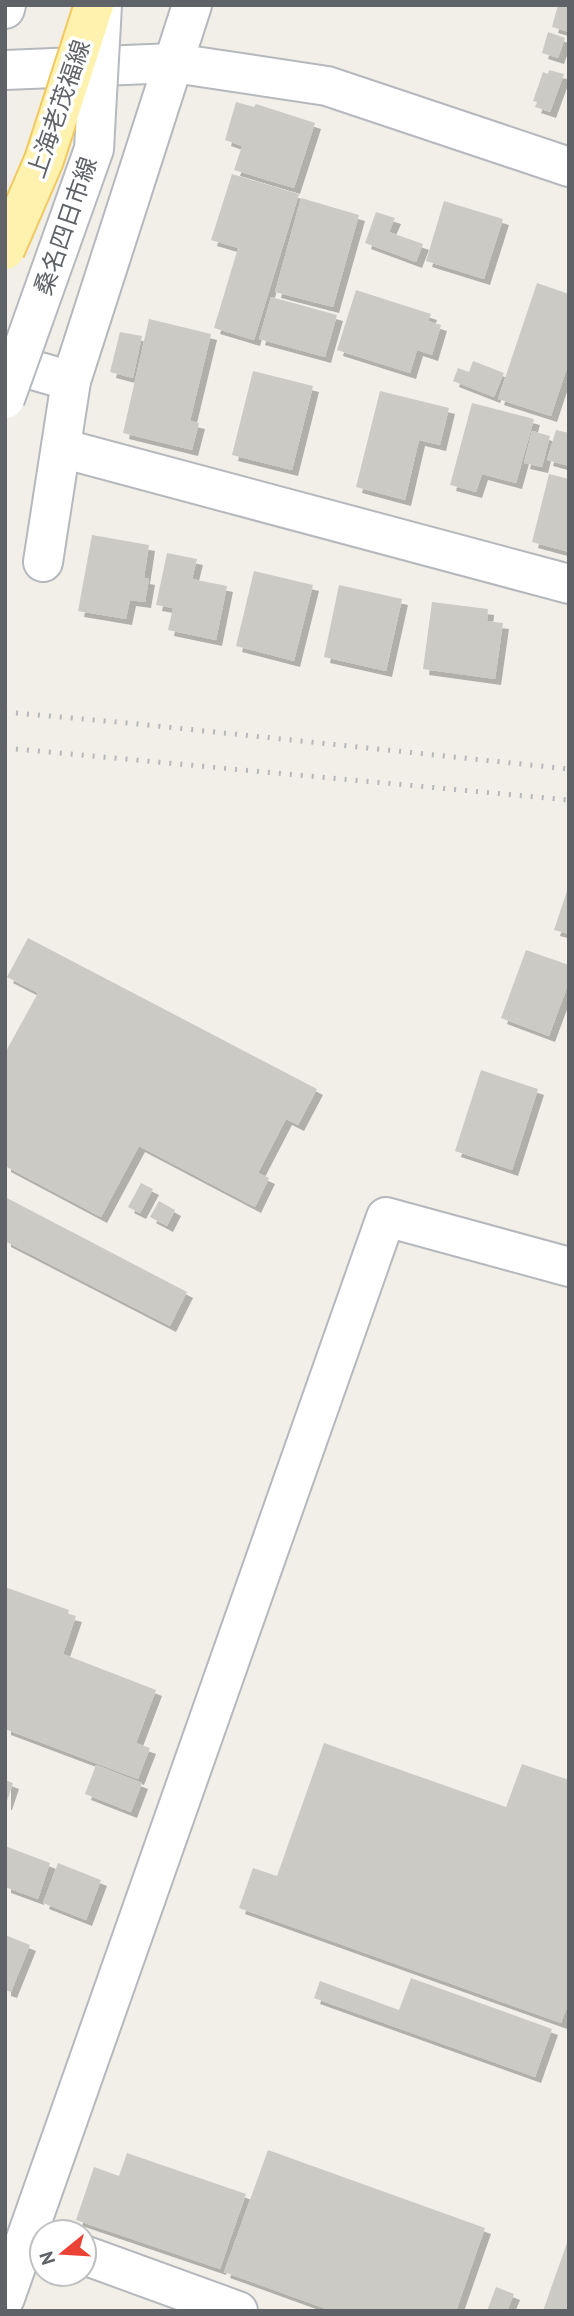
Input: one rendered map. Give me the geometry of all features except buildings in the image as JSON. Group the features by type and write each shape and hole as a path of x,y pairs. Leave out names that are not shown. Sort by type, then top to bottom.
{"main road":[{"name":"上海老茂福線","path":"5,250 44,160 94,5"}],"street":[{"name":"桑名四日市線","path":"5,399 94,149 102,5"},
{"path":"43,562 71,381 192,5"},
{"path":"5,69 174,63 327,86 569,167"},
{"path":"5,362 71,381"},
{"path":"61,449 569,584"},
{"path":"42,2218 386,1217 569,1267"},
{"path":"5,2298 28,2252"},
{"path":"98,2260 238,2311"}],"railway":[{"path":"5,712 569,769"},
{"path":"5,748 569,800"}]}
